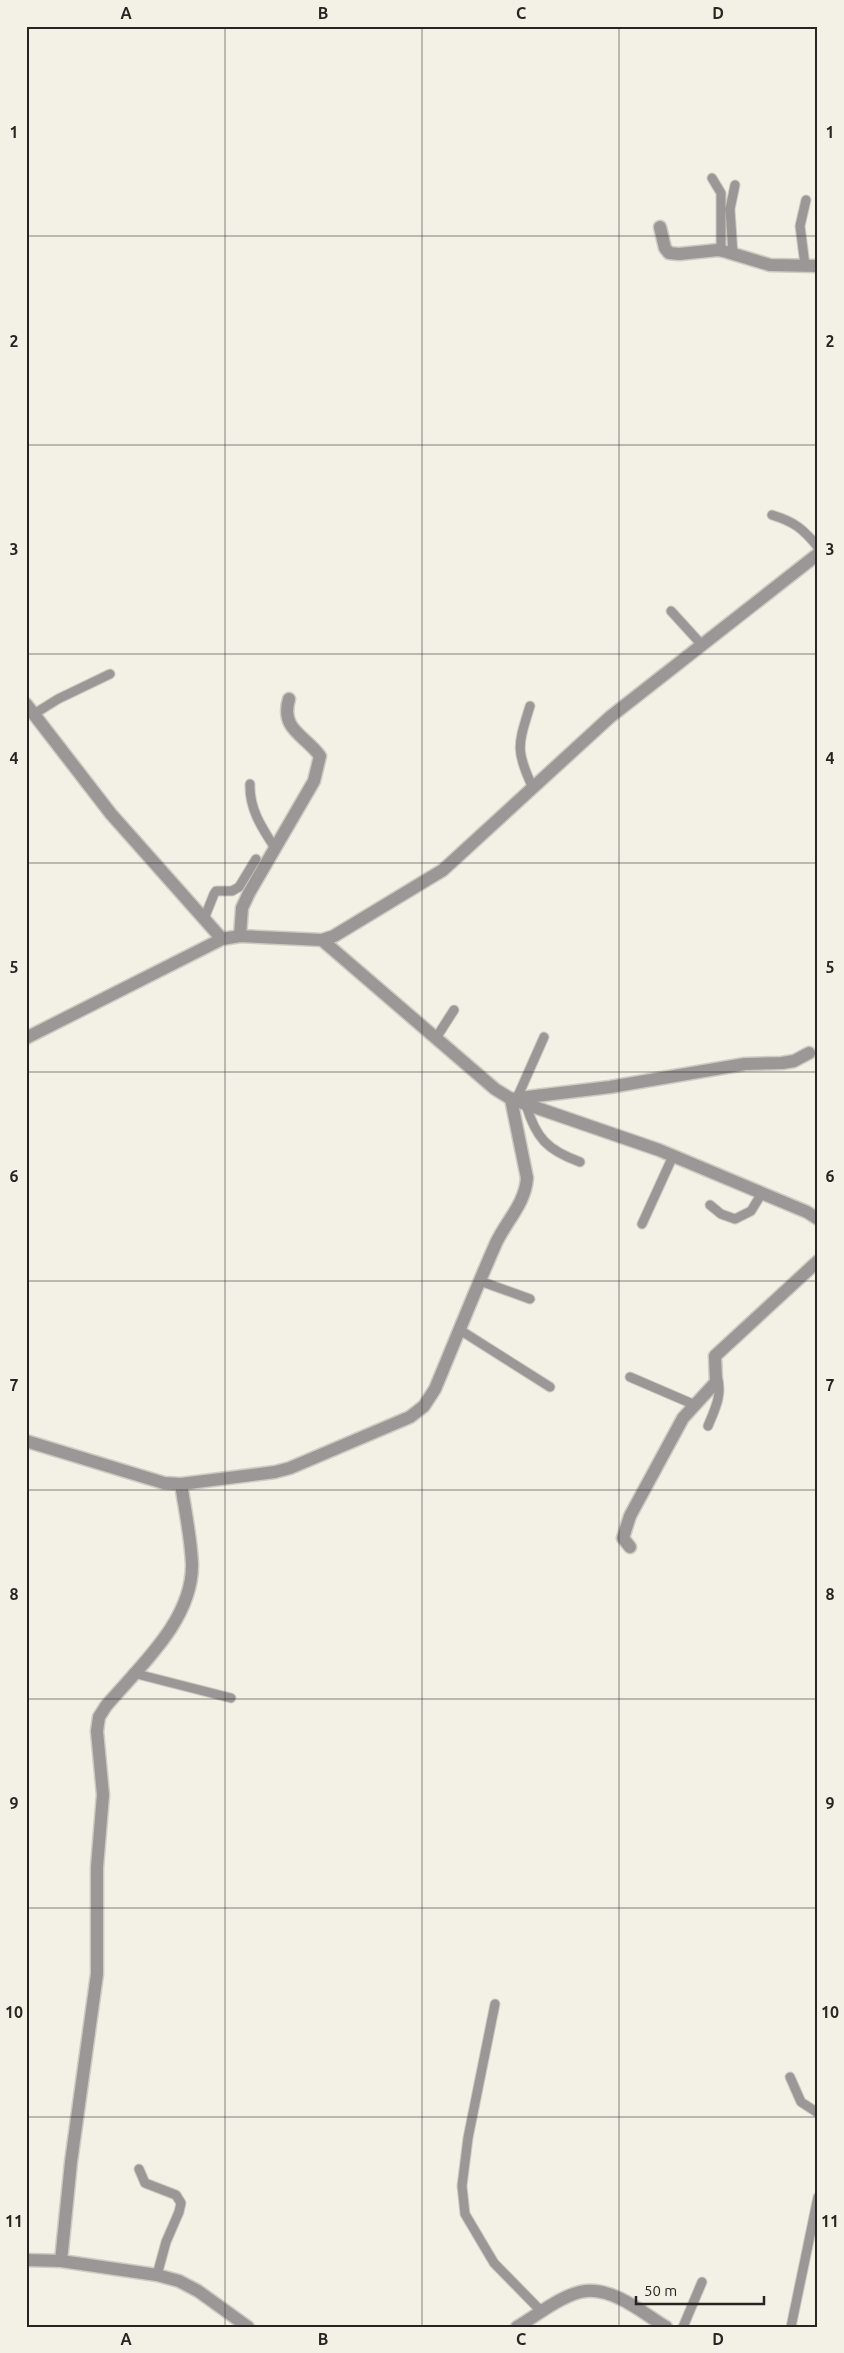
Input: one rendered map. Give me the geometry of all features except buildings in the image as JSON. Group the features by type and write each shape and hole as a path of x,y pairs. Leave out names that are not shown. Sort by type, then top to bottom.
{"street":[{"path":"660,227 665,248 669,253 727,252 770,265 811,266"},
{"path":"26,1038 222,939 240,936 322,940 334,936 443,870 610,717 818,554"},
{"path":"240,936 242,908 314,781 319,766 320,756 313,746 290,727 288,721 289,699"},
{"path":"30,709 111,814 222,939"},
{"path":"322,940 495,1089 518,1100 673,1156 762,1193 818,1219"},
{"path":"518,1100 610,1088 735,1066 782,1063 794,1061 808,1053"},
{"path":"26,1441 145,1478 181,1484 275,1472 290,1468 410,1417 424,1406 435,1389 497,1241 522,1202 527,1178 518,1100"},
{"path":"630,1547 623,1538 630,1516 683,1418 714,1387 717,1376 714,1361 718,1352 818,1261"},
{"path":"61,2261 71,2162 97,1974 97,1867 103,1795 98,1731 99,1717 133,1673 173,1627 184,1608 190,1588 192,1564 181,1484"},
{"path":"26,2260 61,2261 157,2274 179,2281 198,2291 248,2327"},
{"path":"517,2327 569,2296 585,2291 600,2292 615,2297 666,2327"}],"lane":[{"path":"712,178 721,193 727,252"},
{"path":"727,252 730,209 735,185"},
{"path":"806,200 800,226 811,266"},
{"path":"772,515 792,522 802,528 818,547"},
{"path":"671,611 702,644"},
{"path":"30,709 110,674"},
{"path":"530,706 519,748 521,763 533,788"},
{"path":"250,784 250,799 253,808 275,848"},
{"path":"204,919 214,894 216,892 232,891 240,887 256,859"},
{"path":"436,1038 454,1010"},
{"path":"544,1037 518,1100 544,1143 561,1155 580,1162"},
{"path":"642,1224 673,1156"},
{"path":"710,1205 721,1214 736,1219 751,1211 762,1193"},
{"path":"480,1281 530,1299"},
{"path":"460,1330 550,1387"},
{"path":"708,1426 719,1399 717,1376"},
{"path":"630,1378 695,1404"},
{"path":"133,1673 230,1698"},
{"path":"494,2004 468,2138 462,2186 465,2214 494,2263 542,2312"},
{"path":"790,2077 801,2102 818,2113"},
{"path":"139,2169 145,2183 176,2195 181,2203 166,2242 157,2274"},
{"path":"791,2327 818,2197"},
{"path":"683,2327 702,2282"}]}
